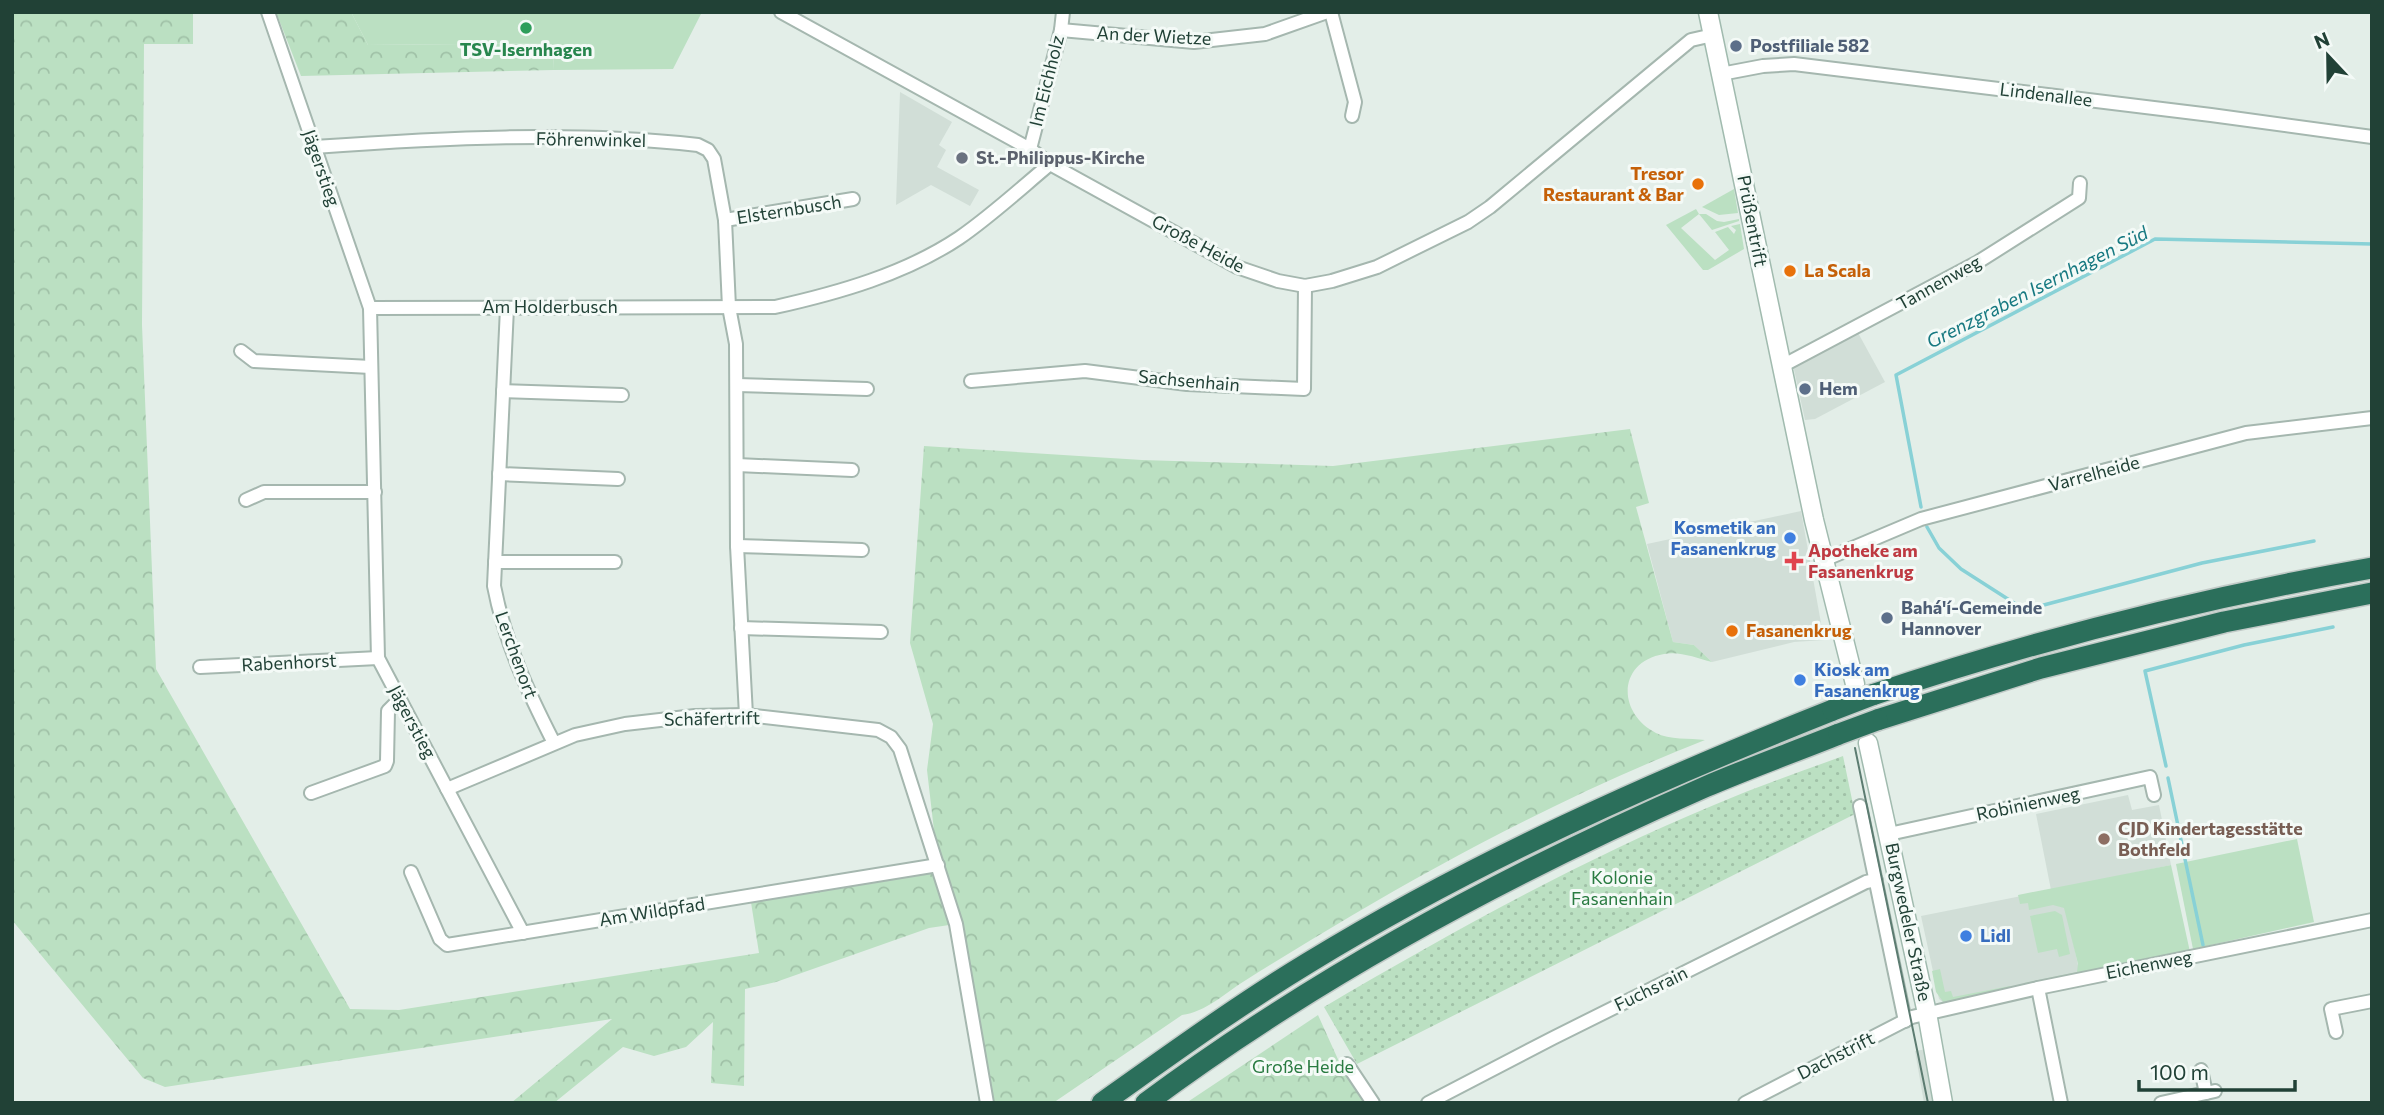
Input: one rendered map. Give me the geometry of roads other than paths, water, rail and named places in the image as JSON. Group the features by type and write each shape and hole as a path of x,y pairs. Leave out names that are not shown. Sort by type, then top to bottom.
{"highway":[{"path":"1102,1103 1308,962 1446,885 1618,799 1699,763 1833,710 1864,690 2220,598 2372,568"},
{"path":"1146,1103 1245,1035 1455,907 1593,838 1707,786 1877,720 2042,668 2224,622 2372,593"}],"main road":[{"name":"Prüßentrift","path":"1708,12 1824,560"},
{"path":"1824,560 1864,690"},
{"name":"Burgwedeler Straße","path":"1868,743 1927,1013 1943,1103"}],"street":[{"name":"Jägerstieg","path":"268,12 370,308 379,658 523,933"},
{"name":"Große Heide","path":"781,12 1237,267 1278,281 1305,286 1352,276 1377,267 1468,222 1529,176 1691,40 1713,35"},
{"name":"Im Eichholz","path":"1030,149 1061,30 1063,12"},
{"name":"An der Wietze","path":"1061,30 1194,42 1265,33 1329,12 1355,102 1352,116"},
{"name":"Lindenallee","path":"1721,74 1763,66 1794,64 2372,137"},
{"name":"Föhrenwinkel","path":"314,147 394,141 589,137 698,145 708,150 714,159 725,220 729,307 736,344 737,546 746,715"},
{"name":"Am Holderbusch","path":"370,308 754,308 794,303 902,270 958,238 1050,163"},
{"name":"Tannenweg","path":"1782,366 1957,274 2023,235 2079,198 2080,183"},
{"name":"Elsternbusch","path":"725,220 853,200"},
{"name":"Sachsenhain","path":"971,381 1085,371 1188,384 1304,389 1305,286"},
{"name":"Lerchenort","path":"507,308 494,586 506,636 529,694 554,743"},
{"path":"241,351 254,361 371,367"},
{"path":"737,385 867,389"},
{"path":"503,391 622,395"},
{"name":"Varrelheide","path":"1824,560 1921,519 2246,433 2372,418"},
{"path":"737,466 852,470"},
{"path":"499,474 618,479"},
{"path":"246,500 264,492 375,492"},
{"path":"737,546 862,550"},
{"path":"495,562 615,562"},
{"path":"741,628 881,632"},
{"name":"Rabenhorst","path":"200,667 379,658"},
{"path":"311,793 384,766 387,761 388,711 399,700"},
{"name":"Schäfertrift","path":"447,789 575,735 625,724 695,716 746,715 878,730 891,737 900,749 938,865"},
{"name":"Robinienweg","path":"1889,834 2150,777 2154,795"},
{"name":"Burgwedeler Straße","path":"1860,806 1905,1021"},
{"path":"938,865 956,924 987,1103"},
{"name":"Am Wildpfad","path":"411,872 440,939 447,945 938,865"},
{"name":"Fuchsrain","path":"1429,1103 1566,1031 1866,882 1876,880"},
{"name":"Eichenweg","path":"1927,1013 2372,919"},
{"path":"2038,988 2061,1103"},
{"path":"2336,1032 2331,1009 2372,1001"},
{"name":"Dachstrift","path":"1745,1103 1905,1021 1927,1013"},
{"path":"1347,1065 1373,1103"},
{"path":"2161,1103 2210,1092 2201,1070"}],"waterway":[{"name":"Grenzgraben Isernhagen Süd","path":"1921,507 1896,375 2155,239 2372,244"},
{"name":"Grenzgraben Isernhagen Süd","path":"1927,527 1939,548 1961,569 2025,610 2202,563 2314,541"},
{"path":"2166,766 2145,671 2244,645 2333,627"},
{"name":"Grenzgraben Isernhagen Süd","path":"2168,778 2203,945"}],"tram line":[{"path":"1855,748 1928,1103"}],"place":[{"name":"TSV-Isernhagen","path":"526,28"},
{"name":"Postfiliale 582","path":"1736,46"},
{"name":"St.-Philippus-Kirche","path":"962,158"},
{"name":"Tresor Restaurant & Bar","path":"1698,184"},
{"name":"La Scala","path":"1790,271"},
{"name":"Hem","path":"1805,389"},
{"name":"Kosmetik an Fasanenkrug","path":"1790,538"},
{"name":"Apotheke am Fasanenkrug","path":"1794,561"},
{"name":"Bahá'í-Gemeinde Hannover","path":"1887,618"},
{"name":"Fasanenkrug","path":"1732,631"},
{"name":"Kiosk am Fasanenkrug","path":"1800,680"},
{"name":"CJD Kindertagesstätte Bothfeld","path":"2104,839"},
{"name":"Lidl","path":"1966,936"}],"park label":[{"name":"Kolonie Fasanenhain","path":"1622,888"}]}
